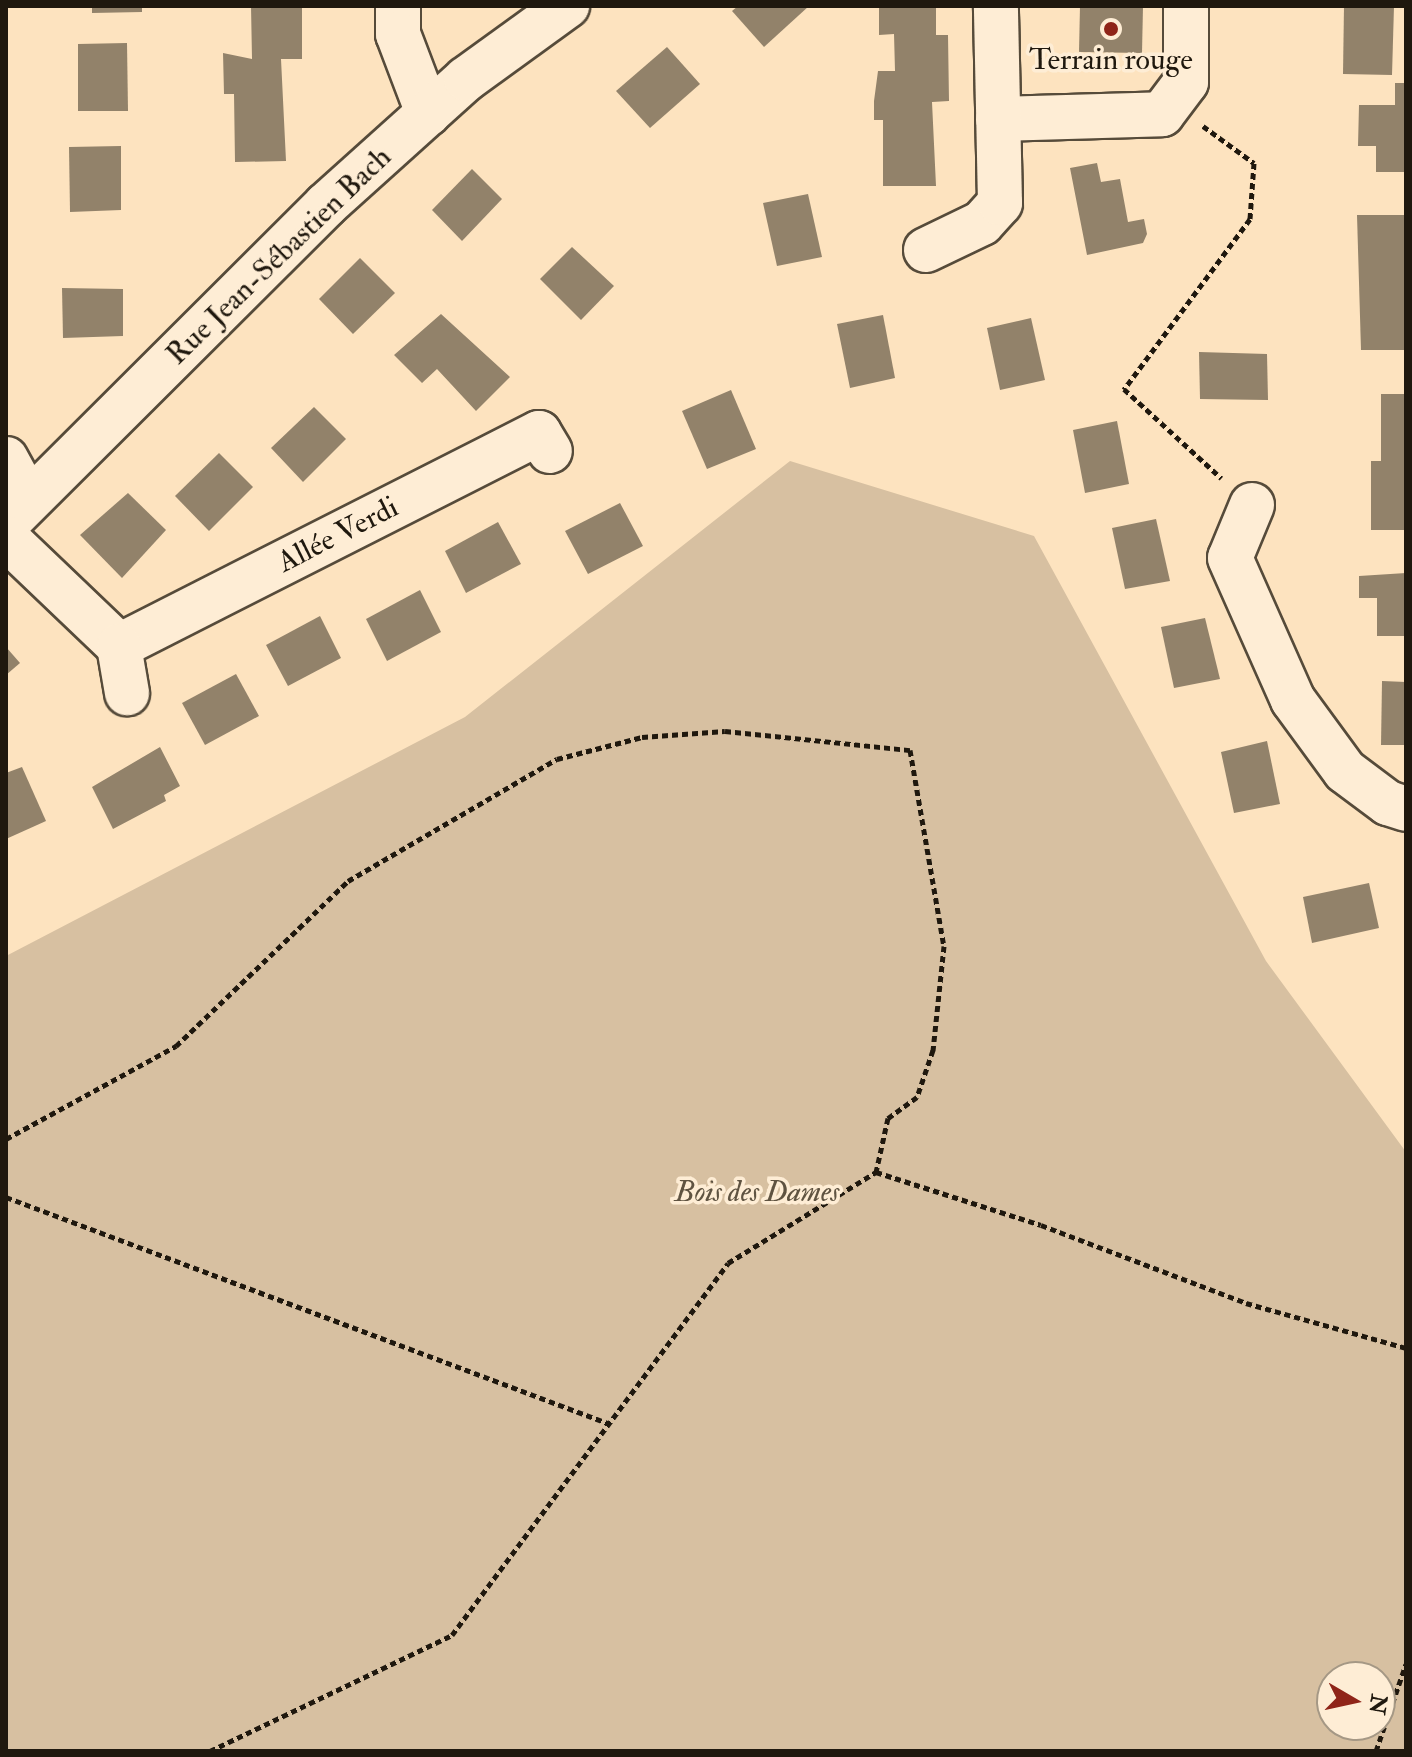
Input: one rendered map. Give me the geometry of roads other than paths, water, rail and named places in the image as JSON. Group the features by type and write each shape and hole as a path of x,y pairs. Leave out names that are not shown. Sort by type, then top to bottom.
{"street":[{"path":"398,6 398,34 428,113"},
{"name":"Rue Jean-Sébastien Bach","path":"17,512 326,205 428,113 567,6"},
{"path":"926,250 982,223 1000,203 996,6"},
{"path":"998,119 1162,114 1186,82 1186,6"},
{"name":"Allée Verdi","path":"119,646 539,433 550,451"},
{"path":"6,459 17,512"},
{"path":"1252,505 1230,558 1293,700 1345,771 1388,803 1406,809"},
{"path":"6,538 119,646 127,693"}],"place":[{"name":"Terrain rouge","path":"1111,29"}],"park label":[{"name":"Bois des Dames","path":"757,1192"}]}
